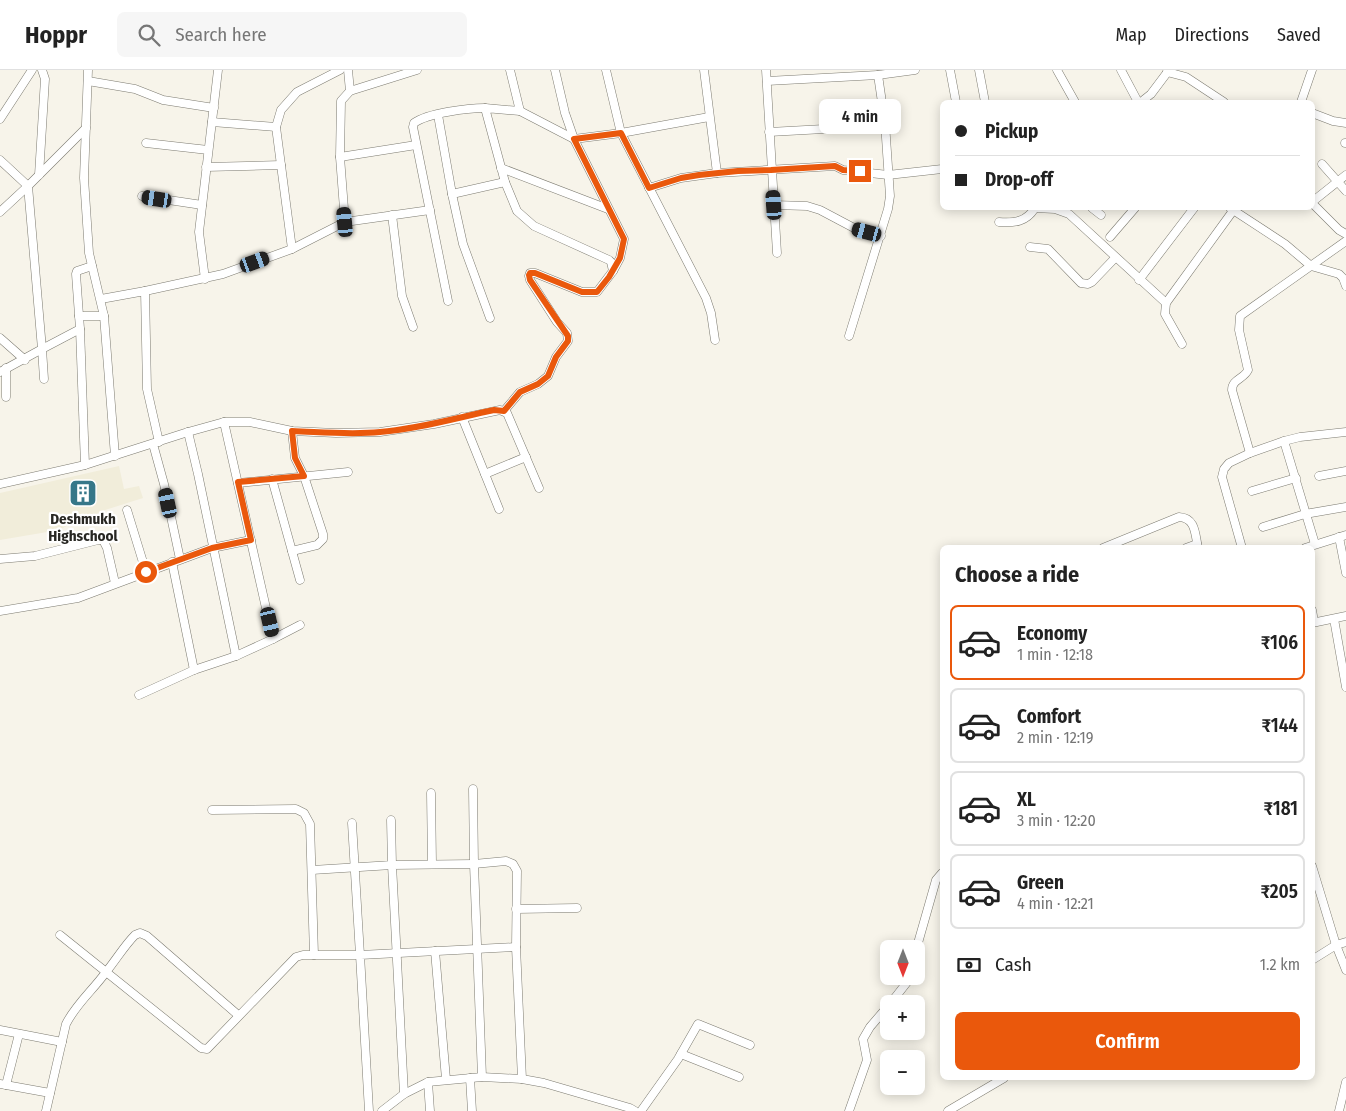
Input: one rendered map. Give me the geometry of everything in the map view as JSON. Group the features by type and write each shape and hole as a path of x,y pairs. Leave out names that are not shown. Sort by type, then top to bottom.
{"street":[{"path":"0,119 32,70"},
{"path":"39,175 45,79 42,70"},
{"path":"88,70 84,178 89,253 104,316 115,456"},
{"path":"205,279 199,239 218,70"},
{"path":"292,249 276,127 281,110 297,92 340,70"},
{"path":"348,70 350,91"},
{"path":"345,222 340,157 340,106 343,96 350,91 417,70"},
{"path":"510,70 520,111"},
{"path":"504,411 520,392 538,384 548,376 556,357 568,341 567,333 557,322 530,280 530,273 535,273 588,293 597,292 620,258 624,239 574,139 565,114 554,70"},
{"path":"606,70 621,133 706,298 711,313 715,340"},
{"path":"704,70 717,173"},
{"path":"766,70 777,254"},
{"path":"767,81 817,74 878,75 915,70"},
{"path":"950,70 956,100"},
{"path":"979,70 985,100"},
{"path":"1057,70 1074,100"},
{"path":"1121,70 1138,100"},
{"path":"1303,100 1312,70"},
{"path":"1142,100 1151,94 1168,71 1186,77 1221,100"},
{"path":"849,336 888,209 890,196 885,123 878,75"},
{"path":"88,81 135,88 164,100 214,108"},
{"path":"448,301 416,145 414,123 424,118 468,108 520,111 574,139 621,133 709,117"},
{"path":"485,108 505,182 517,211 534,226 609,260 613,271"},
{"path":"1315,114 1333,121 1346,123"},
{"path":"438,115 463,244 490,318"},
{"path":"212,122 276,127"},
{"path":"769,132 824,130 885,123"},
{"path":"0,212 86,128"},
{"path":"146,143 208,150"},
{"path":"340,157 416,145"},
{"path":"0,160 28,186 44,379"},
{"path":"1322,164 1346,191"},
{"path":"206,167 281,165"},
{"path":"649,188 681,178 738,171 835,166 843,170 888,175 940,169"},
{"path":"501,168 608,209"},
{"path":"1315,200 1346,175"},
{"path":"452,194 505,182"},
{"path":"142,196 202,205"},
{"path":"774,205 807,206 820,210 854,228 880,236"},
{"path":"1315,206 1339,230 1346,234"},
{"path":"101,299 205,279 292,249 345,222 430,210"},
{"path":"999,222 1021,221 1027,218 1033,210"},
{"path":"1058,210 1068,214 1166,303"},
{"path":"1095,210 1101,215"},
{"path":"1110,237 1133,210"},
{"path":"1139,280 1192,210"},
{"path":"1182,344 1164,314 1166,303 1231,210"},
{"path":"1234,210 1285,244 1311,266 1339,274 1346,286"},
{"path":"392,215 402,296 413,327"},
{"path":"1250,453 1232,390 1232,384 1248,370 1239,330 1240,316 1346,242"},
{"path":"1030,247 1048,250 1081,283 1085,284 1092,282 1115,258"},
{"path":"85,465 77,271 92,266"},
{"path":"145,291 147,389 194,670"},
{"path":"79,316 104,316"},
{"path":"6,396 3,370 80,329"},
{"path":"0,338 24,360"},
{"path":"0,484 85,465 224,422 250,422 292,431 380,432 434,424 494,410 504,411 507,414 540,488"},
{"path":"462,417 498,509"},
{"path":"224,422 273,639"},
{"path":"292,431 295,458 304,476 323,534 323,539 317,545 292,551"},
{"path":"188,432 236,656"},
{"path":"1241,545 1222,476 1226,466 1250,453 1300,436 1346,432"},
{"path":"1284,441 1315,544 1342,536 1346,573"},
{"path":"485,474 526,457"},
{"path":"1320,476 1346,471"},
{"path":"238,482 348,472"},
{"path":"1252,491 1296,478"},
{"path":"272,479 300,580"},
{"path":"1263,527 1305,514 1346,507"},
{"path":"127,510 146,572"},
{"path":"1109,545 1179,517 1189,520 1195,532 1198,545"},
{"path":"0,559 35,556 103,540 108,548 115,582"},
{"path":"0,611 70,599 212,548 251,540"},
{"path":"1315,622 1346,616"},
{"path":"1334,618 1346,687"},
{"path":"139,695 194,670 236,656 300,624"},
{"path":"473,789 482,1077"},
{"path":"431,794 432,864"},
{"path":"212,810 296,809 304,813 310,824 314,954"},
{"path":"391,820 404,1094"},
{"path":"352,823 369,1111"},
{"path":"312,870 392,865 474,864 506,861 513,864 517,871 516,947 522,1079"},
{"path":"919,940 936,880 940,875"},
{"path":"1315,876 1336,946 1346,970"},
{"path":"516,909 577,908"},
{"path":"60,935 201,1048 207,1049 212,1046 238,1015 296,957 303,954 397,953 516,947"},
{"path":"46,1111 69,1017 135,935 147,936 238,1015"},
{"path":"1315,958 1346,942"},
{"path":"435,951 446,1079"},
{"path":"896,995 905,985"},
{"path":"849,1111 866,1060 863,1039 880,1015"},
{"path":"641,1111 681,1054 698,1024 750,1045"},
{"path":"0,1030 62,1042"},
{"path":"19,1034 3,1084 50,1093"},
{"path":"681,1054 739,1077"},
{"path":"382,1111 404,1094 428,1082 482,1077 522,1079 544,1083 635,1111"},
{"path":"470,1078 472,1111"},
{"path":"948,1111 1001,1080"},
{"path":"428,1082 430,1111"},
{"path":"1340,1111 1346,1082"},
{"path":"394,1102 394,1111"}],"shaded area":[{"path":"119,466 124,489 139,486 143,498 102,511 98,515 78,520 59,530 0,540 0,493"}],"place":[{"name":"Deshmukh Highschool","path":"83,493"}],"route":[{"path":"146,572 212,548 251,540 238,482 304,476 295,458 292,431 380,432 434,424 494,410 504,411 520,392 538,384 548,376 556,357 568,341 568,336 530,280 530,273 535,273 582,292 597,292 609,277 620,258 624,239 574,139 621,133 649,188 681,178 738,171 835,166 843,170 860,171"}]}
